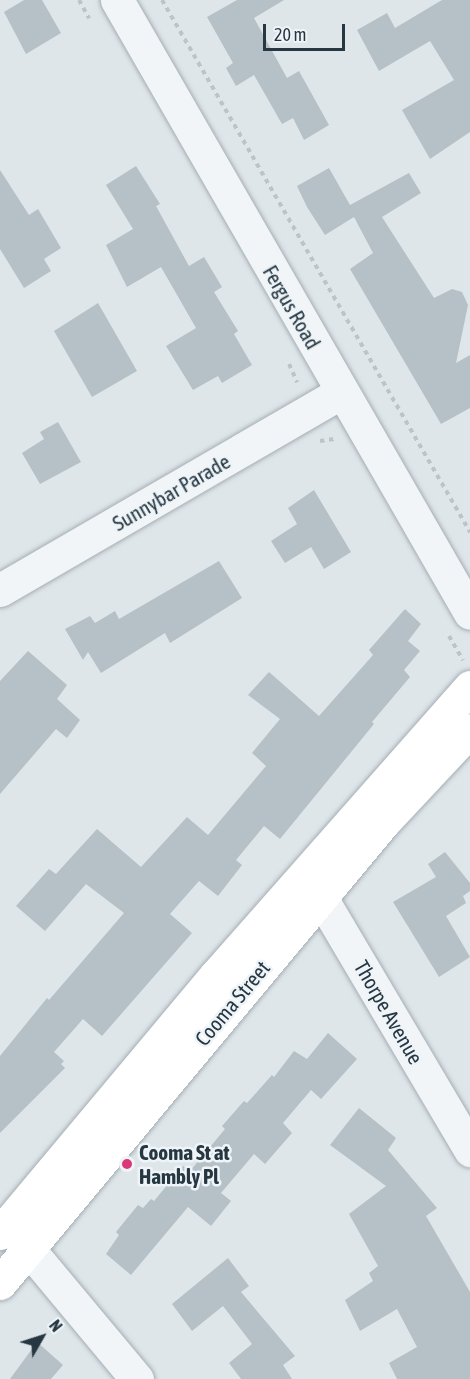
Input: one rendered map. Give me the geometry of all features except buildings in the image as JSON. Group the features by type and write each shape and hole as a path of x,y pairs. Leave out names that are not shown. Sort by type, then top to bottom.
{"main road":[{"name":"Cooma Street","path":"0,1283 239,993 314,886 470,687"},
{"name":"Cooma Street","path":"4,1229 216,975 314,886 470,730"}],"street":[{"name":"Fergus Road","path":"117,0 340,392 470,613"},
{"name":"Sunnybar Parade","path":"0,590 340,392"},
{"name":"Thorpe Avenue","path":"314,886 470,1150"},
{"path":"4,1229 29,1250 137,1379"}],"path":[{"path":"162,0 470,532"}],"place":[{"name":"Cooma St at Hambly Pl","path":"127,1164"}]}
